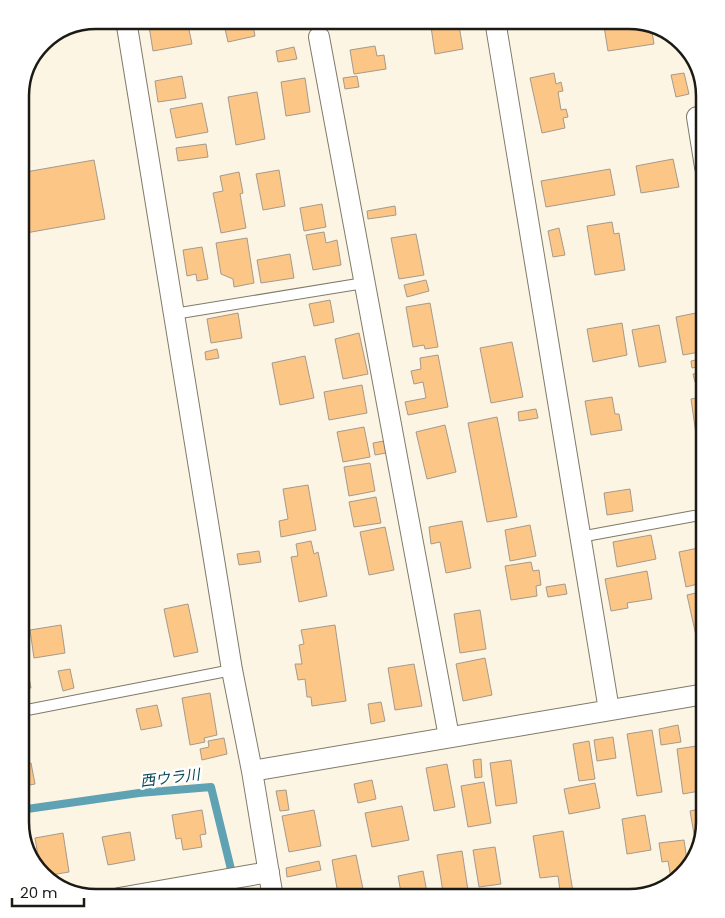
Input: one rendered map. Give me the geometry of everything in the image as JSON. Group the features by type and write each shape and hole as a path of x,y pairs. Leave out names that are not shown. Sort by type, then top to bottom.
{"street":[{"path":"127,29 232,670 252,771 272,889"},
{"path":"496,29 609,710"},
{"path":"319,37 449,737"},
{"path":"252,771 696,696"},
{"path":"170,889 269,872"}],"lane":[{"path":"174,314 364,282"},
{"path":"580,537 694,516"},
{"path":"29,710 232,670"}],"building":[{"path":"149,29 189,29 192,44 153,51"},
{"path":"225,29 254,29 255,36 228,42"},
{"path":"431,29 460,29 463,49 435,54"},
{"path":"604,29 634,29 652,33 654,44 608,51"},
{"path":"375,46 377,56 384,55 386,69 354,74 350,50"},
{"path":"294,47 297,59 278,62 276,51"},
{"path":"554,73 556,84 561,82 563,91 558,92 561,110 566,109 568,117 563,118 565,128 542,133 530,78"},
{"path":"684,73 689,94 676,97 671,75"},
{"path":"182,76 186,98 158,102 155,81"},
{"path":"357,76 359,87 345,89 343,78"},
{"path":"305,78 310,112 286,116 281,82"},
{"path":"257,92 265,139 236,145 228,97"},
{"path":"202,103 208,132 176,138 170,109"},
{"path":"206,144 208,157 178,161 176,148"},
{"path":"673,159 679,187 641,193 636,166"},
{"path":"94,160 105,219 29,232 29,171"},
{"path":"610,169 615,195 546,207 541,181"},
{"path":"279,170 285,206 263,210 256,174"},
{"path":"239,172 243,193 240,194 246,228 221,233 213,193 223,191 220,176"},
{"path":"322,204 326,227 304,231 300,208"},
{"path":"395,206 396,215 368,219 367,211"},
{"path":"612,222 614,234 619,233 625,270 595,275 587,226"},
{"path":"559,228 565,255 553,257 548,231"},
{"path":"324,232 326,243 337,240 341,265 313,270 306,235"},
{"path":"416,234 424,275 399,279 391,238"},
{"path":"247,238 254,283 234,287 233,279 221,274 216,243"},
{"path":"202,247 208,279 197,281 196,274 187,276 183,250"},
{"path":"290,254 294,278 261,283 257,260"},
{"path":"426,280 429,291 407,297 404,285"},
{"path":"330,300 334,322 314,326 309,304"},
{"path":"430,303 438,347 425,349 424,345 413,347 406,307"},
{"path":"238,313 242,338 211,343 207,319"},
{"path":"696,313 696,353 683,355 676,317"},
{"path":"622,323 627,355 593,362 587,329"},
{"path":"659,325 666,362 639,367 632,330"},
{"path":"359,333 368,374 343,379 335,339"},
{"path":"512,342 523,397 491,403 480,348"},
{"path":"217,349 219,358 206,360 205,352"},
{"path":"438,355 448,407 408,415 405,402 426,398 423,382 414,384 411,371 421,369 420,358"},
{"path":"305,356 314,398 280,405 272,363"},
{"path":"696,360 696,367 692,368 691,361"},
{"path":"693,374 696,374 696,382 695,382"},
{"path":"362,385 367,413 329,420 324,392"},
{"path":"612,397 615,414 619,414 622,430 591,435 585,401"},
{"path":"696,398 696,434 691,399"},
{"path":"536,409 538,418 519,421 518,412"},
{"path":"497,417 517,517 487,522 468,423"},
{"path":"445,425 456,472 427,479 416,432"},
{"path":"364,427 370,457 343,462 337,432"},
{"path":"384,441 386,453 375,455 373,443"},
{"path":"370,463 375,491 349,496 344,467"},
{"path":"308,485 316,530 281,537 279,521 288,519 283,489"},
{"path":"630,489 633,511 607,515 604,493"},
{"path":"376,497 381,523 354,527 349,502"},
{"path":"462,521 471,568 446,573 440,542 431,544 429,527"},
{"path":"530,525 536,556 510,561 505,530"},
{"path":"385,527 394,570 369,575 360,532"},
{"path":"651,535 656,559 617,567 613,542"},
{"path":"311,541 314,554 318,552 327,596 299,602 291,557 298,556 296,544"},
{"path":"696,548 696,584 686,587 679,552"},
{"path":"259,551 261,562 239,565 237,554"},
{"path":"531,562 533,571 539,570 541,585 536,586 537,596 511,600 505,566"},
{"path":"647,571 652,599 627,603 628,608 611,611 605,579"},
{"path":"565,584 567,594 548,597 546,587"},
{"path":"696,593 696,636 687,595"},
{"path":"188,604 198,652 174,657 164,609"},
{"path":"480,610 486,649 460,653 454,614"},
{"path":"61,625 65,653 34,658 30,630"},
{"path":"335,625 346,701 312,706 311,697 307,697 305,679 298,680 295,664 302,664 299,645 304,644 301,630"},
{"path":"485,658 492,695 463,701 456,664"},
{"path":"414,664 422,706 395,710 388,668"},
{"path":"70,669 74,688 63,691 58,671"},
{"path":"210,693 217,735 204,738 205,742 190,745 182,698"},
{"path":"381,702 385,721 371,724 368,704"},
{"path":"157,705 162,726 141,730 136,709"},
{"path":"678,725 681,742 661,745 659,729"},
{"path":"652,730 662,792 637,796 627,734"},
{"path":"613,737 616,758 597,761 594,740"},
{"path":"224,738 227,754 202,760 200,749 209,747 208,741"},
{"path":"589,741 595,779 579,781 573,744"},
{"path":"696,746 696,792 683,794 677,749"},
{"path":"481,759 482,777 475,778 473,760"},
{"path":"511,760 517,803 496,806 490,763"},
{"path":"29,763 31,763 35,784 29,785"},
{"path":"447,764 455,807 434,811 426,768"},
{"path":"372,780 376,799 358,803 354,784"},
{"path":"484,782 491,823 468,827 461,786"},
{"path":"595,783 600,808 569,814 564,789"},
{"path":"286,790 289,810 280,811 276,791"},
{"path":"402,806 409,840 372,847 365,813"},
{"path":"202,810 206,834 200,835 202,847 183,850 181,838 176,839 172,815"},
{"path":"314,810 321,846 289,852 282,816"},
{"path":"696,810 695,837 690,811"},
{"path":"645,815 651,850 627,854 622,819"},
{"path":"563,831 573,889 560,889 558,876 540,878 533,836"},
{"path":"130,832 135,860 108,865 102,837"},
{"path":"63,833 69,872 54,874 48,870 38,856 35,838"},
{"path":"684,840 686,857 677,870 671,875 668,861 662,862 659,843"},
{"path":"495,847 501,884 479,887 473,850"},
{"path":"462,851 468,889 443,889 437,855"},
{"path":"356,855 363,889 337,889 332,860"},
{"path":"319,861 321,870 287,877 286,868"},
{"path":"423,871 426,889 400,889 398,876"}],"waterway":[{"name":"西ウラ川","path":"29,809 139,793 211,787 236,889"}]}
